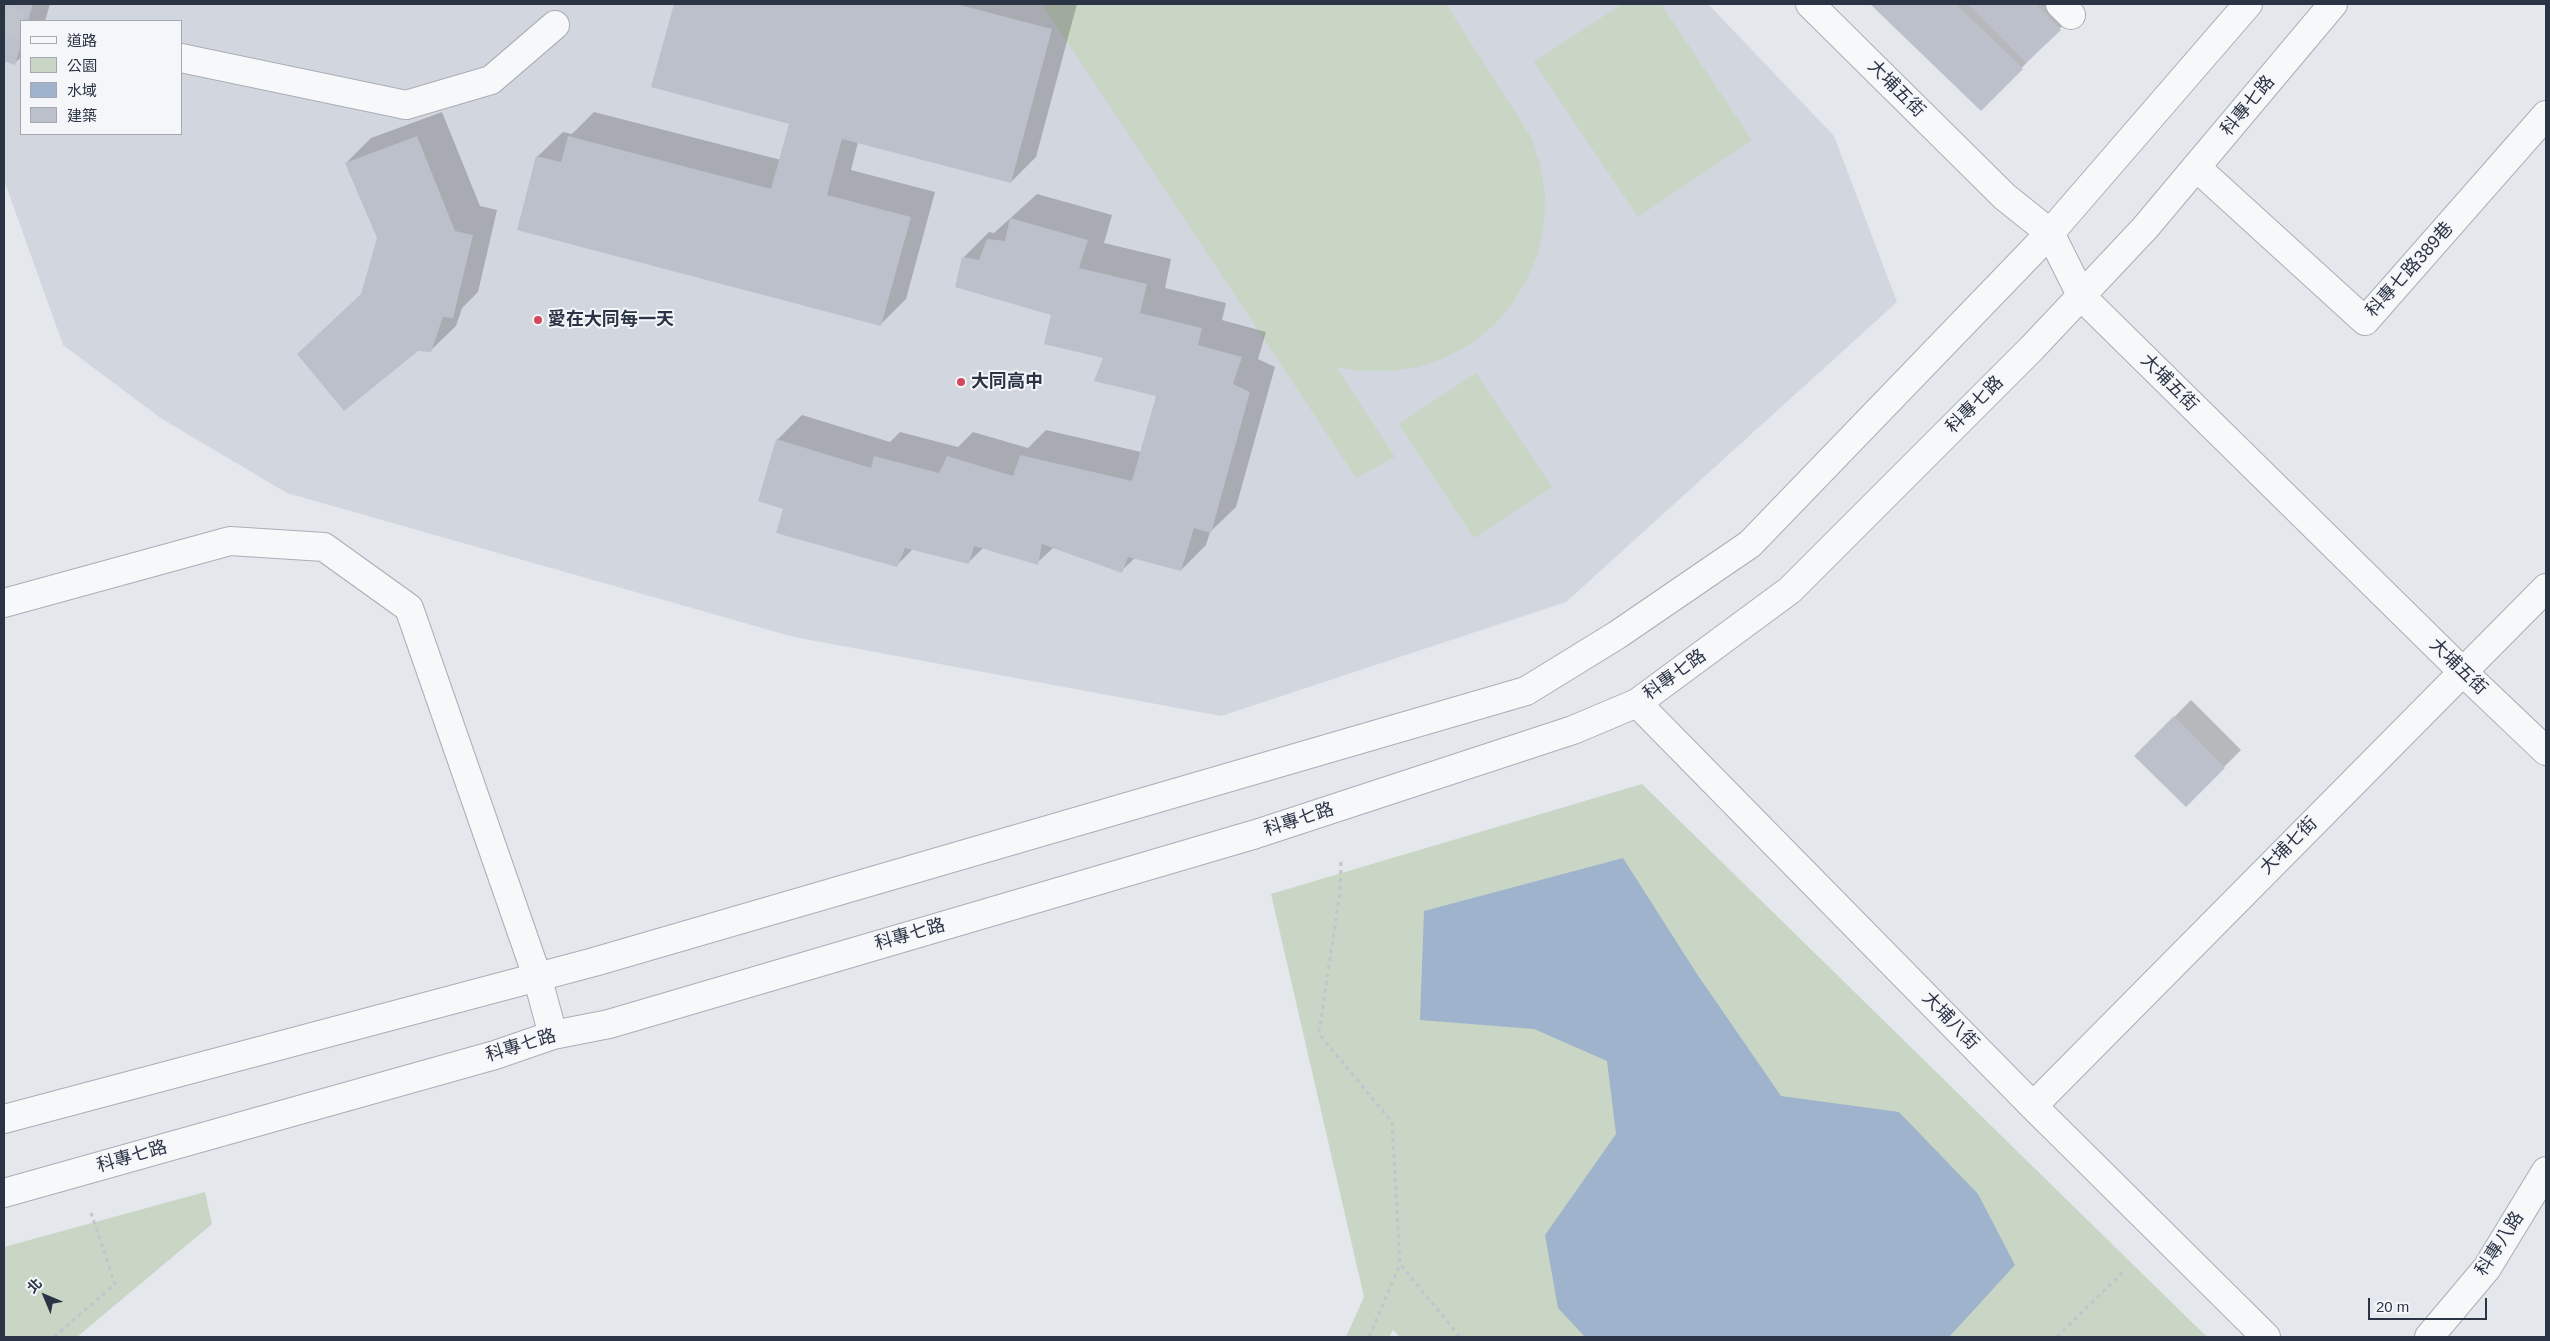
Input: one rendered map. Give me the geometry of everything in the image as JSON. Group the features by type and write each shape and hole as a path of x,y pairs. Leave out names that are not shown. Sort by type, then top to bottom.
{"street":[{"name":"大埔五街","path":"1810,4 2005,197 2050,233 2082,297 2462,671 2546,750"},
{"path":"4,1119 537,976 1526,690 1617,635 1750,544 2050,233 2248,4"},
{"name":"科專七路","path":"4,1193 496,1055 553,1035 609,1024 1256,834 1573,730 1637,703 1790,590 2082,297 2196,167 2333,4"},
{"path":"182,58 406,105 491,80 555,25"},
{"name":"科專七路389巷","path":"2196,167 2365,322 2546,115"},
{"path":"4,603 230,541 324,547 409,608 537,976 553,1035"},
{"name":"大埔七街","path":"2033,1106 2546,588"},
{"name":"大埔八街","path":"1637,703 2033,1106 2266,1337"},
{"name":"科專八路","path":"2429,1337 2487,1268 2546,1171"}],"path":[{"path":"1341,862 1340,890 1319,1034 1392,1122 1400,1264 1369,1337"},
{"path":"54,1337 115,1284 91,1213"},
{"path":"1400,1264 1460,1337"},
{"path":"2057,1337 2125,1270"}],"shaded area":[{"name":"大同高中","path":"4,4 1708,4 1834,136 1897,302 1566,602 1221,716 794,637 287,493 162,419 63,345 4,180"}],"green space":[{"path":"1042,4 1446,4 1531,137 1540,165 1545,195 1544,225 1538,253 1526,281 1511,306 1491,328 1469,345 1444,358 1418,367 1391,371 1363,371 1336,367 1395,457 1356,478"},
{"path":"1622,4 1661,4 1752,140 1638,217 1534,62"},
{"path":"1476,373 1552,487 1474,538 1399,424"},
{"path":"1642,784 2207,1337 1400,1337 1393,1330 1389,1337 1346,1337 1364,1297 1271,894"},
{"path":"205,1192 212,1224 77,1337 4,1337 4,1247"}],"water":[{"path":"1623,858 1697,974 1781,1096 1899,1112 1978,1194 2015,1265 1949,1337 1585,1337 1558,1308 1545,1235 1616,1134 1607,1061 1534,1029 1420,1020 1424,911"}],"building":[{"path":"4,4 33,4 28,20 20,20 20,48 15,65 4,61"},
{"path":"674,4 956,4 1052,29 1011,183 842,139 827,195 911,217 881,326 517,230 536,156 561,162 568,136 771,189 789,124 651,87"},
{"path":"1870,4 1956,4 2023,69 1981,111"},
{"path":"1968,4 2036,4 2061,30 2026,63"},
{"path":"417,136 455,231 473,235 453,318 443,317 431,352 418,351 344,411 297,354 361,294 377,238 345,163"},
{"path":"1010,218 1088,240 1079,268 1147,284 1140,313 1202,328 1198,345 1242,357 1233,384 1250,392 1211,533 1194,528 1181,571 1128,557 1122,573 1042,544 1038,565 974,546 969,564 905,548 897,567 776,533 783,509 758,501 776,439 871,468 874,456 939,473 947,456 1013,476 1020,455 1132,481 1156,396 1094,381 1103,358 1044,344 1051,315 955,287 962,257 979,260 987,239 1005,241"},
{"path":"2174,716 2225,768 2186,807 2134,756"}],"tunnel":[{"path":"4,20 20,25"}],"place":[{"name":"愛在大同每一天","path":"538,320"},
{"name":"大同高中","path":"961,382"}]}
